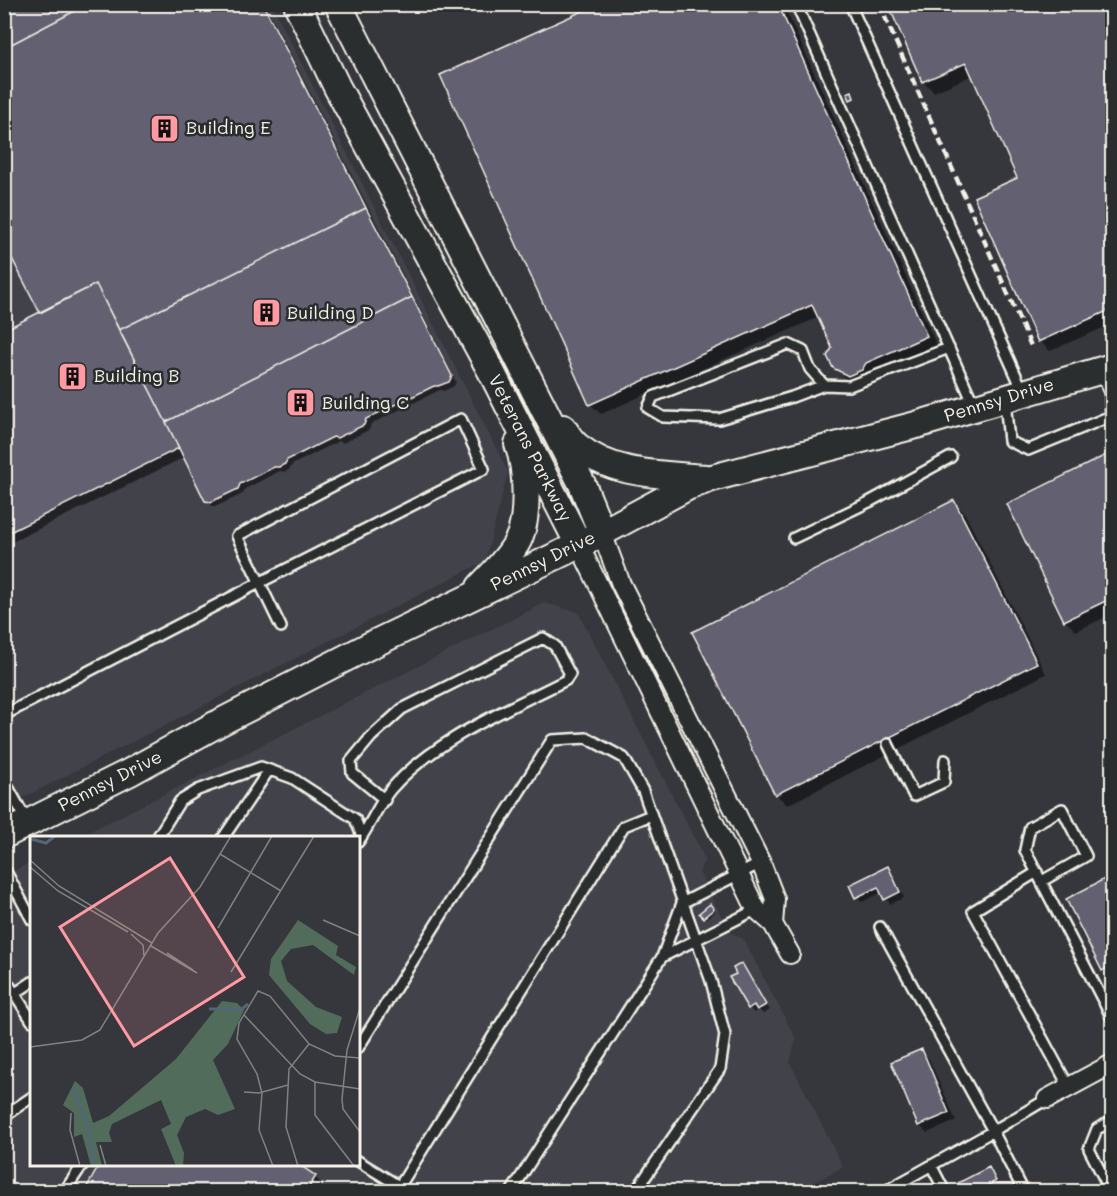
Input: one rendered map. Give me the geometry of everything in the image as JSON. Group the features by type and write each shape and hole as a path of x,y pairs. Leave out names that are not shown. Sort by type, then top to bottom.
{"main road":[{"name":"Veterans Parkway","path":"297,4 337,87 490,369 590,539"},
{"name":"Veterans Parkway","path":"338,4 582,484 590,539"},
{"name":"Pennsy Drive","path":"12,827 130,772 217,724 369,646 590,539 687,487 712,478 916,425 1107,368"},
{"path":"472,596 518,543 526,507 522,454 490,369"},
{"path":"539,401 575,444 594,458 620,469 712,478"}],"street":[{"name":"Veterans Parkway","path":"590,539 621,584 760,862 775,899 773,924"},
{"name":"Veterans Parkway","path":"590,539 738,874 756,909 773,924 790,954"},
{"path":"1047,1099 1113,1064"}],"lane":[{"path":"796,4 975,408"},
{"path":"850,4 1014,396 1009,441 1029,450 1111,416 1107,368"},
{"path":"824,385 810,369 803,351 788,344 653,397 648,408 663,417 719,419 824,385 849,386 949,348"},
{"path":"4,715 259,583 484,469 461,419 237,536 259,583 281,627"},
{"path":"794,538 869,502 951,457"},
{"path":"360,839 385,800 390,790 424,757 466,732 566,680 570,674 555,646 543,638 402,709 394,716 371,737 351,761 352,774 385,800"},
{"path":"360,1045 552,740 587,738 624,758 643,791 711,981 725,1035 720,1069 635,1191"},
{"path":"888,744 914,796 944,782 945,760"},
{"path":"158,836 180,801 198,790 261,768 292,778 355,819 359,836"},
{"path":"224,836 268,770"},
{"path":"4,780 12,827"},
{"path":"1042,881 1086,856 1062,809 1030,827 1025,850 1037,872 1110,1005 1113,1018"},
{"path":"360,1162 398,1189 624,826 651,815"},
{"path":"511,1191 662,957 682,903 760,862"},
{"path":"4,868 30,916"},
{"path":"1037,872 973,911 1069,1087"},
{"path":"662,957 775,899"},
{"path":"880,927 1024,1191"},
{"path":"4,977 30,1018"},
{"path":"14,994 30,983"},
{"path":"4,1116 30,1098"},
{"path":"889,1189 1047,1099"},
{"path":"1111,1191 1089,1149 1097,1129 1113,1121"},
{"path":"64,1191 82,1166"},
{"path":"931,1166 945,1191"}],"shaded area":[{"path":"5,5 272,5 508,472 485,561 5,807"},
{"path":"544,603 578,612 705,859 699,872 729,932 743,939 796,1039 790,1062 843,1167 795,1192 5,1191 4,876 30,863 30,1166 360,1166 360,836 81,836"}],"building":[{"path":"4,4 88,4 4,48"},
{"name":"Building E","path":"88,4 263,4 366,208 119,330 96,284 40,313 4,243 4,48"},
{"path":"598,4 714,4 716,9 726,4 778,4 927,336 866,363 862,370 848,376 833,368 827,356 832,348 812,305 589,405 440,75"},
{"path":"888,4 1112,4 1112,309 1038,342 974,197 1017,178 966,63 922,82"},
{"path":"852,91 854,98 850,100 847,93"},
{"name":"Building D","path":"366,208 412,297 166,422 119,330"},
{"name":"Building B","path":"96,284 179,448 4,535 4,330"},
{"name":"Building C","path":"412,297 452,376 449,382 434,386 366,419 364,425 337,438 333,437 287,460 285,464 240,484 238,489 211,502 205,501 166,422"},
{"path":"1112,452 1112,598 1064,621 1007,504"},
{"path":"954,500 1037,663 775,795 692,632"},
{"path":"888,866 900,892 884,900 878,887 855,898 849,885"},
{"path":"1112,875 1112,965 1102,971 1066,899"},
{"path":"710,904 714,909 703,918 699,913"},
{"path":"742,963 766,1005 757,1010 754,1005 748,1009 729,977 736,974 733,968"},
{"path":"922,1049 949,1113 918,1126 891,1062"},
{"path":"99,1166 301,1166 316,1176 306,1192 84,1192"},
{"path":"989,1167 996,1181 976,1192 962,1192 958,1183"}],"railway":[{"path":"879,4 1032,348"}],"place":[{"name":"Building E","path":"165,128"},
{"name":"Building D","path":"266,313"},
{"name":"Building B","path":"73,376"},
{"name":"Building C","path":"301,403"}]}
